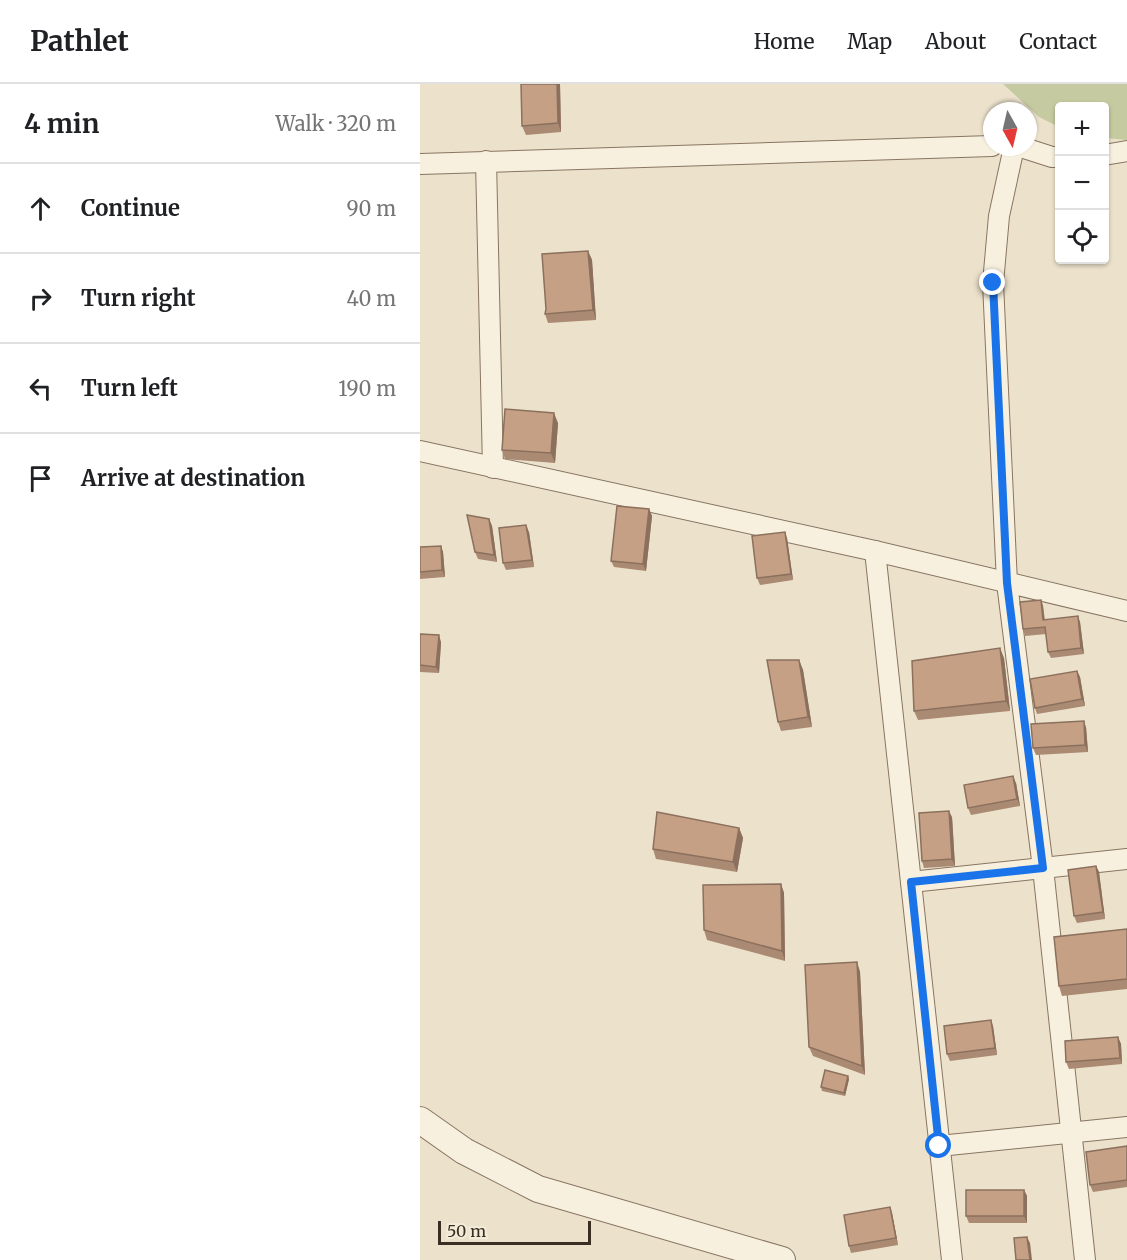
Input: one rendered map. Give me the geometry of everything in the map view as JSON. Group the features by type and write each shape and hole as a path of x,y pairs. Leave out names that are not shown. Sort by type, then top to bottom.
{"street":[{"path":"420,164 983,146"},
{"path":"1109,154 1127,151"},
{"path":"1037,152 1055,157"},
{"path":"1012,156 999,216 993,283 1007,583 1043,868 1085,1260"},
{"path":"486,161 493,468"},
{"path":"420,451 875,551 1127,611"},
{"path":"875,551 952,1260"},
{"path":"911,882 1127,859"},
{"path":"420,1120 464,1151 537,1189 782,1260"},
{"path":"939,1146 1127,1127"}],"green space":[{"path":"1003,84 1127,84 1127,140 1109,138 1109,102 1055,102 1055,125 1037,115 1037,102 1023,102"}],"building":[{"path":"521,84 557,84 558,123 522,126"},
{"path":"588,251 593,310 545,314 542,254"},
{"path":"505,409 554,413 551,453 502,450"},
{"path":"617,506 649,509 643,564 611,561"},
{"path":"467,515 489,519 494,555 475,552"},
{"path":"526,525 532,560 503,563 499,528"},
{"path":"785,532 791,574 757,578 752,536"},
{"path":"441,546 442,570 420,572 420,547"},
{"path":"1041,600 1043,620 1078,616 1081,648 1048,652 1045,627 1023,629 1020,602"},
{"path":"420,634 439,635 436,667 420,665"},
{"path":"1000,648 1006,701 914,711 912,661"},
{"path":"767,660 799,660 808,717 778,722"},
{"path":"1077,671 1082,699 1035,708 1030,679"},
{"path":"1084,721 1085,745 1033,748 1031,724"},
{"path":"1013,776 1017,799 968,808 964,785"},
{"path":"949,811 952,859 922,861 919,813"},
{"path":"657,812 739,828 733,862 653,849"},
{"path":"1096,866 1103,912 1074,916 1068,870"},
{"path":"781,884 782,951 704,930 703,885"},
{"path":"1127,929 1127,979 1059,986 1054,937"},
{"path":"857,962 862,1066 809,1047 805,965"},
{"path":"991,1020 995,1048 947,1054 944,1026"},
{"path":"1118,1037 1120,1058 1066,1062 1065,1041"},
{"path":"825,1070 848,1076 844,1093 821,1087"},
{"path":"1127,1146 1127,1180 1090,1185 1086,1152"},
{"path":"966,1190 1024,1190 1024,1216 966,1216"},
{"path":"890,1207 896,1238 849,1246 844,1215"},
{"path":"1027,1237 1030,1260 1016,1260 1014,1238"}],"route":[{"path":"939,1146 911,882 1043,868 1007,583 993,283"}]}
